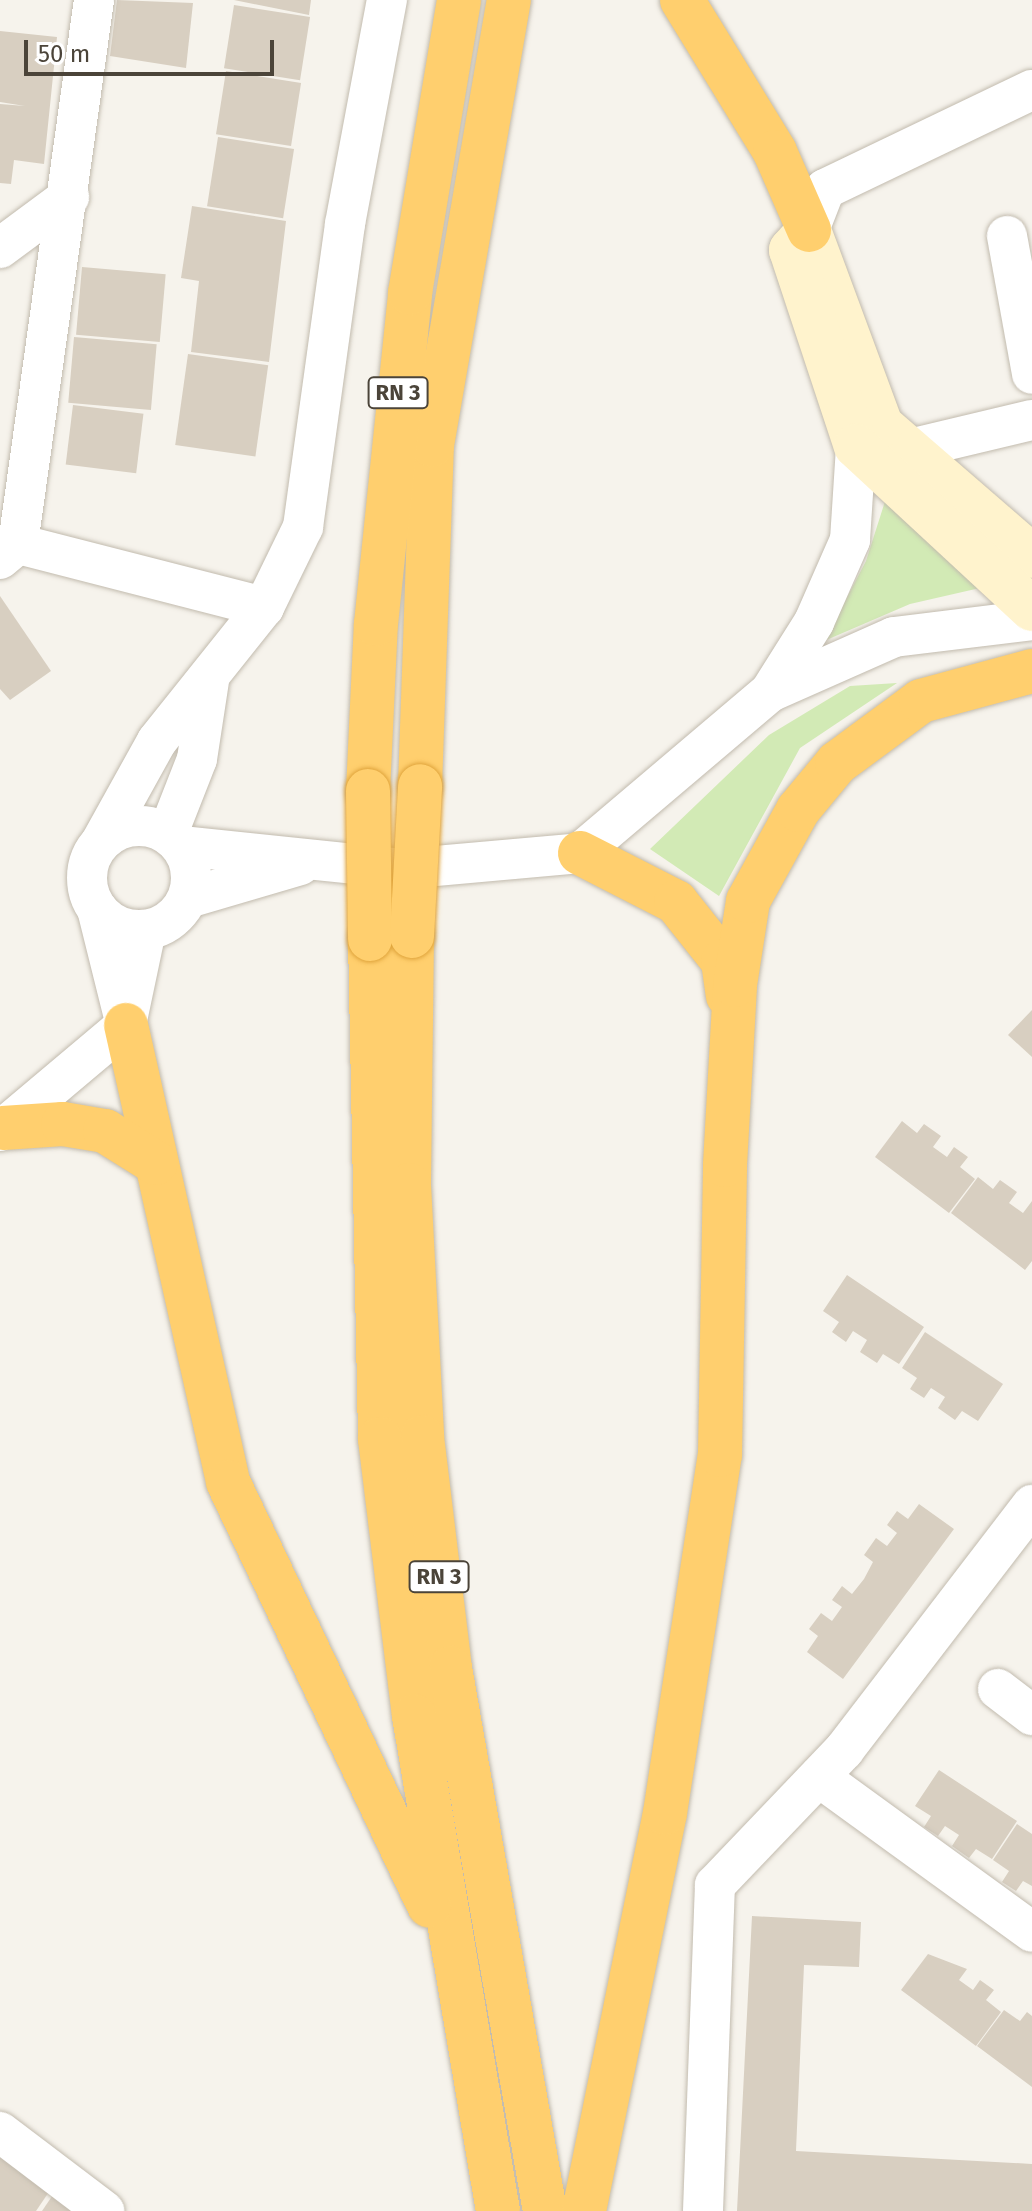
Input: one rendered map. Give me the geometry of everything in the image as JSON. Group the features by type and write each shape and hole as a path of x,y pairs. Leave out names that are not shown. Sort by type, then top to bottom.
{"highway":[{"name":"RN 3","path":"459,0 436,101 408,308 368,791 391,937 409,1185 422,1437 450,1668 545,2211"},
{"name":"RN 3","path":"498,2211 414,1716 380,1439 391,937 420,786 432,445 509,0"},
{"path":"682,0 775,152 809,230"},
{"path":"584,2211 665,1813 720,1455 731,1055 748,901 798,810 837,763 921,701 1032,671"},
{"path":"580,853 676,902 708,935 723,961 731,1055"},
{"path":"126,1025 228,1482 457,1970"},
{"path":"2,1130 63,1124 105,1131 156,1163"}],"main road":[{"path":"809,230 868,404 882,455 1032,609"},
{"path":"882,455 1032,556"}],"street":[{"path":"94,0 69,197 9,552 264,607"},
{"path":"365,99 370,0"},
{"path":"126,1025 87,875 101,842 157,741 209,681 264,607 303,527 365,99 387,0"},
{"path":"809,230 825,189 1032,90"},
{"path":"775,152 825,189"},
{"path":"0,248 69,197"},
{"path":"1007,236 1032,374"},
{"path":"770,692 814,622 850,540 882,455 1032,420"},
{"path":"101,842 133,826 174,840 230,846 304,864 402,869 580,853 770,692 894,637 1032,620"},
{"path":"97,909 111,922 146,930 178,913 188,898 191,871 174,840 197,759 209,681"},
{"path":"188,898 304,864"},
{"path":"2,1130 126,1025 146,930"},
{"path":"703,2211 715,1885 819,1777 1032,1505"},
{"path":"998,1689 1032,1715"},
{"path":"819,1777 1032,1932"},
{"path":"0,2132 104,2211"}],"green space":[{"path":"888,492 993,585 910,604 824,641 866,561"},
{"path":"897,683 800,748 719,896 650,849 769,735 850,686"}],"building":[{"path":"117,0 193,3 186,68 110,56"},
{"path":"234,0 311,0 309,15"},
{"path":"234,5 310,17 300,80 224,68"},
{"path":"0,31 57,37 44,164 14,160 11,184 0,183 0,104 25,106 0,102"},
{"path":"226,71 301,83 291,146 216,134"},
{"path":"218,137 294,149 283,218 207,206"},
{"path":"192,206 286,221 269,362 191,352 199,281 181,278"},
{"path":"82,267 166,274 160,342 76,335"},
{"path":"74,337 157,344 151,410 68,403"},
{"path":"188,354 268,365 255,456 175,445"},
{"path":"73,405 143,414 136,473 66,465"},
{"path":"0,596 51,671 10,700 0,689"},
{"path":"1032,1010 1032,1057 1008,1035"},
{"path":"902,1121 917,1133 924,1124 941,1136 933,1147 947,1157 954,1147 968,1157 960,1167 975,1179 949,1213 875,1157"},
{"path":"978,1177 993,1189 1000,1180 1017,1192 1009,1203 1023,1213 1032,1201 1032,1261 1025,1270 951,1213"},
{"path":"847,1275 924,1327 899,1364 883,1354 877,1363 860,1352 867,1340 853,1331 846,1342 832,1332 839,1322 823,1311"},
{"path":"925,1332 1003,1384 978,1421 962,1411 955,1420 938,1408 945,1397 931,1388 924,1398 910,1389 917,1378 902,1368"},
{"path":"919,1504 954,1529 843,1679 807,1652 818,1636 809,1629 821,1613 832,1621 842,1607 832,1600 842,1586 852,1594 864,1579 873,1562 864,1555 876,1538 887,1546 897,1533 887,1525 897,1511 908,1519"},
{"path":"939,1770 1017,1821 992,1859 976,1849 969,1858 952,1846 959,1835 945,1826 938,1836 924,1827 931,1816 915,1806"},
{"path":"1017,1824 1032,1834 1032,1886 1023,1881 1016,1891 1002,1882 1009,1871 993,1860"},
{"path":"752,1916 861,1922 859,1967 804,1965 796,2151 1032,2164 1032,2211 737,2211"},
{"path":"928,1954 967,1969 959,1980 973,1990 980,1980 994,1990 986,2000 1001,2012 976,2046 901,1990"},
{"path":"1004,2010 1020,2021 1027,2012 1032,2016 1032,2087 977,2046"},
{"path":"0,2148 53,2186 36,2211 0,2211"},
{"path":"59,2186 90,2211 42,2211"}]}
